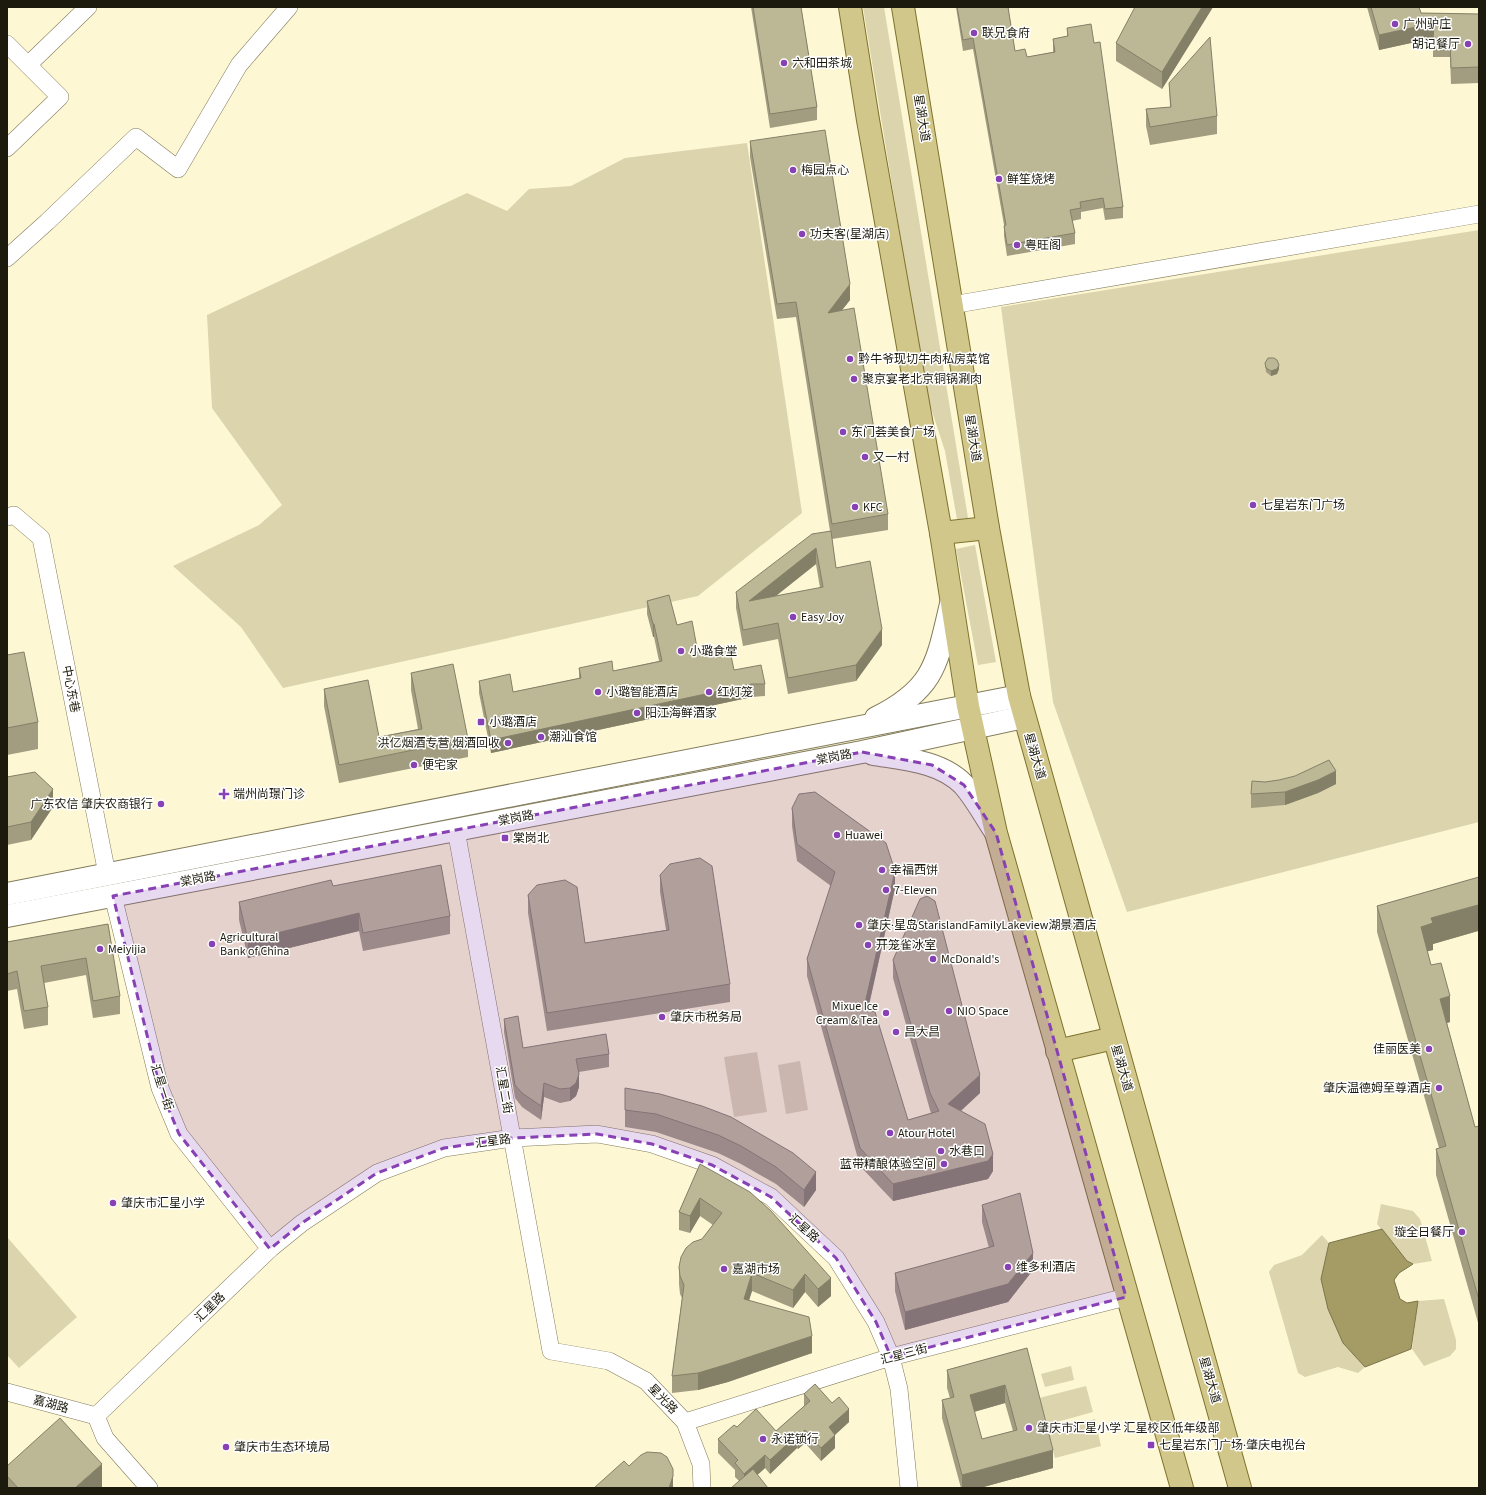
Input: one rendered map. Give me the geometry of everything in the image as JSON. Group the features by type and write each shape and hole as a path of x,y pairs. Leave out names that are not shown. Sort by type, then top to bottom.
{"main road":[{"path":"850,7 968,706 996,832 1057,1051 1095,1180 1126,1297 1182,1488"},
{"name":"星湖大道","path":"903,7 988,528 1019,696 1240,1488"},
{"path":"940,533 988,528"},
{"path":"857,727 894,709 914,694 928,678 938,658 951,604"},
{"name":"棠岗路","path":"7,894 1019,696"},
{"name":"棠岗路","path":"7,916 862,752 1024,717"},
{"path":"862,752 932,765 950,774 964,785 996,832"},
{"path":"597,778 601,802"},
{"path":"1057,1051 1114,1038"}],"street":[{"path":"28,65 88,7"},
{"path":"7,258 136,137 178,169 238,65 289,7"},
{"path":"7,44 60,97 7,148"},
{"path":"952,305 1479,214"},
{"name":"中心东巷","path":"11,516 42,538 107,874"},
{"name":"汇星二街","path":"456,830 552,1351"},
{"name":"汇星一街","path":"113,896 160,1088 179,1134 270,1249"},
{"name":"汇星路","path":"96,1416 270,1249 302,1223 377,1173 444,1148 512,1138 597,1134 652,1144 712,1165 771,1197 836,1258 876,1322 891,1357 899,1389 909,1488"},
{"name":"汇星三街","path":"685,1422 891,1357 1126,1297"},
{"name":"星光路","path":"552,1351 609,1361 646,1381 685,1422 701,1464 702,1488"},
{"name":"嘉湖路","path":"7,1392 96,1416"},
{"path":"96,1416 105,1438 150,1488"}],"highlighted area":[{"path":"862,752 932,765 964,785 996,833 1126,1297 891,1357 876,1322 836,1258 771,1197 712,1165 652,1144 597,1134 513,1138 444,1148 377,1173 302,1223 270,1249 179,1134 160,1088 113,896"}],"shaded area":[{"path":"863,7 884,7 969,524 958,525 945,451 926,393"},
{"path":"747,143 802,513 698,596 283,688 241,627 173,566 259,525 282,505 212,408 207,315 467,193 507,211 529,189 571,186 625,158"},
{"name":"七星岩东门广场","path":"1479,230 1479,822 1127,912 1053,702 1001,307"},
{"path":"975,545 996,662 978,665 956,549"},
{"path":"757,1052 767,1112 734,1117 724,1057"},
{"path":"800,1061 808,1110 786,1114 778,1065"},
{"path":"1381,1204 1413,1211 1420,1219 1432,1261 1413,1264 1407,1261 1377,1224"},
{"path":"1382,1229 1407,1261 1413,1264 1399,1273 1394,1280 1400,1299 1407,1303 1418,1301 1411,1349 1365,1367 1343,1343 1328,1309 1321,1279 1329,1243"},
{"path":"1322,1235 1329,1243 1321,1279 1343,1343 1365,1367 1358,1373 1338,1367 1305,1377 1298,1373 1269,1272 1274,1265 1302,1255"},
{"path":"7,1237 77,1317 19,1368 7,1355"},
{"path":"1444,1299 1456,1340 1456,1349 1450,1356 1424,1366 1412,1349 1418,1301"},
{"path":"1071,1366 1074,1380 1045,1387 1041,1374"},
{"path":"1086,1386 1093,1412 1046,1425 1039,1398"},
{"path":"1095,1419 1101,1446 1055,1458 1048,1432"}],"building":[{"name":"六和田茶城","path":"753,7 801,7 817,107 770,114"},
{"path":"957,7 1008,7 1015,51 1025,49 1027,57 1055,52 1053,39 1068,36 1067,28 1091,24 1094,43 1100,42 1123,207 1105,209 1103,198 1080,202 1081,208 1070,210 1075,233 1007,245 1004,226 1006,225 973,38 963,40"},
{"path":"1135,7 1202,7 1162,72 1116,43"},
{"path":"1371,7 1419,7 1421,13 1479,14 1479,67 1451,68 1450,42 1433,41 1434,23 1379,35"},
{"path":"1210,37 1217,116 1150,127 1146,109 1171,107 1169,83"},
{"path":"825,130 850,284 828,313 854,308 888,514 832,524 796,302 777,304 750,141"},
{"path":"1268,358 1274,358 1277,360 1279,365 1277,369 1271,371 1266,368 1265,363"},
{"path":"831,531 836,568 870,561 882,629 856,665 788,678 778,623 743,630 736,592 812,534","holes":["816,548 823,587 749,601"]},
{"path":"669,595 677,625 692,621 698,653 729,646 734,670 761,665 765,684 752,684 491,740 479,681 510,674 513,692 581,678 579,668 612,661 613,671 662,661 654,624 647,601"},
{"path":"24,652 38,722 7,728 7,655"},
{"path":"453,664 468,739 339,765 324,689 368,680 379,737 422,729 411,673"},
{"path":"1329,760 1336,771 1318,780 1285,792 1251,794 1252,781 1265,782 1295,776"},
{"path":"35,772 53,789 31,822 7,827 7,777"},
{"path":"815,792 886,843 895,871 864,1008 875,1012 908,1120 939,1111 930,1093 893,960 920,899 927,896 935,901 980,1075 948,1104 985,1124 993,1154 988,1161 893,1184 860,1148 807,959 835,872 797,844 792,808 799,794"},
{"path":"700,858 712,866 730,984 547,1013 528,895 537,885 565,880 577,887 585,943 669,930 660,875 670,864"},
{"path":"441,865 450,916 363,933 359,913 248,940 239,902 331,880 333,886"},
{"name":"肇庆温德姆至尊酒店","path":"1479,877 1479,908 1478,905 1431,918 1433,923 1421,927 1431,965 1441,963 1450,996 1440,999 1475,1127 1479,1126 1479,1300 1436,1149 1446,1146 1377,906"},
{"path":"108,924 120,996 93,1001 86,958 41,966 48,1007 24,1011 17,971 7,974 7,942"},
{"path":"518,1016 523,1048 606,1034 609,1054 576,1059 579,1074 576,1083 570,1088 560,1089 544,1083 541,1106 522,1093 515,1085 504,1019"},
{"path":"625,1088 660,1094 702,1106 731,1117 793,1153 816,1172 804,1190 776,1167 741,1146 718,1135 656,1114 625,1110"},
{"path":"700,1164 750,1192 771,1211 831,1278 818,1289 805,1274 793,1290 752,1273 744,1299 809,1317 812,1336 698,1373 672,1376 684,1285 680,1276 679,1267 681,1257 686,1248 693,1242 702,1239 722,1213 700,1198 690,1216 679,1212"},
{"name":"维多利酒店","path":"1020,1193 1033,1253 1008,1284 905,1312 895,1273 994,1246 982,1205"},
{"path":"1027,1348 1053,1450 962,1475 942,1400 954,1397 947,1370","holes":["1005,1385 1017,1430 982,1439 970,1395"]},
{"path":"815,1384 832,1403 839,1397 849,1409 829,1427 835,1435 821,1448 805,1430 798,1436 797,1435 770,1460 765,1455 744,1474 735,1463 738,1460 718,1439 734,1425 737,1427 756,1409 776,1431 810,1401 804,1394"},
{"path":"60,1418 102,1464 75,1488 18,1488 7,1476 7,1466"},
{"path":"647,1452 661,1453 667,1457 673,1469 673,1476 669,1488 594,1488 624,1461 629,1466 641,1455"},
{"path":"753,1469 768,1488 731,1488"}],"place":[{"name":"广州驴庄","path":"1395,24"},
{"name":"联兄食府","path":"974,33"},
{"name":"胡记餐厅","path":"1468,44"},
{"name":"六和田茶城","path":"784,63"},
{"name":"梅园点心","path":"793,170"},
{"name":"鲜笙烧烤","path":"999,179"},
{"name":"功夫客(星湖店)","path":"802,234"},
{"name":"粤旺阁","path":"1017,245"},
{"name":"黔牛爷现切牛肉私房菜馆","path":"850,359"},
{"name":"聚京宴老北京铜锅涮肉","path":"854,379"},
{"name":"东门荟美食广场","path":"843,432"},
{"name":"又一村","path":"865,457"},
{"name":"七星岩东门广场","path":"1253,505"},
{"name":"KFC","path":"855,507"},
{"name":"Easy Joy","path":"793,617"},
{"name":"小璐食堂","path":"681,651"},
{"name":"小璐智能酒店","path":"598,692"},
{"name":"红灯笼","path":"709,692"},
{"name":"阳江海鲜酒家","path":"637,713"},
{"name":"小璐酒店","path":"481,722"},
{"name":"潮汕食馆","path":"541,737"},
{"name":"洪亿烟酒专营 烟酒回收","path":"508,743"},
{"name":"便宅家","path":"414,765"},
{"name":"端州尚璟门诊","path":"224,794"},
{"name":"广东农信 肇庆农商银行","path":"161,804"},
{"name":"Huawei","path":"837,835"},
{"name":"棠岗北","path":"505,838"},
{"name":"幸福西饼","path":"882,870"},
{"name":"7-Eleven","path":"886,890"},
{"name":"肇庆·星岛StarislandFamilyLakeview湖景酒店","path":"859,925"},
{"name":"Agricultural Bank of China","path":"212,944"},
{"name":"开笼雀冰室","path":"868,945"},
{"name":"Meiyijia","path":"100,949"},
{"name":"McDonald's","path":"933,959"},
{"name":"NIO Space","path":"949,1011"},
{"name":"Mixue Ice Cream & Tea","path":"886,1013"},
{"name":"肇庆市税务局","path":"662,1017"},
{"name":"昌大昌","path":"896,1032"},
{"name":"佳丽医美","path":"1429,1049"},
{"name":"肇庆温德姆至尊酒店","path":"1439,1088"},
{"name":"Atour Hotel","path":"890,1133"},
{"name":"水巷口","path":"941,1151"},
{"name":"蓝带精酿体验空间","path":"944,1164"},
{"name":"肇庆市汇星小学","path":"113,1203"},
{"name":"璇全日餐厅","path":"1462,1232"},
{"name":"维多利酒店","path":"1008,1267"},
{"name":"嘉湖市场","path":"724,1269"},
{"name":"肇庆市汇星小学 汇星校区低年级部","path":"1029,1428"},
{"name":"永诺锁行","path":"763,1439"},
{"name":"七星岩东门广场·肇庆电视台","path":"1151,1445"},
{"name":"肇庆市生态环境局","path":"226,1447"}]}
